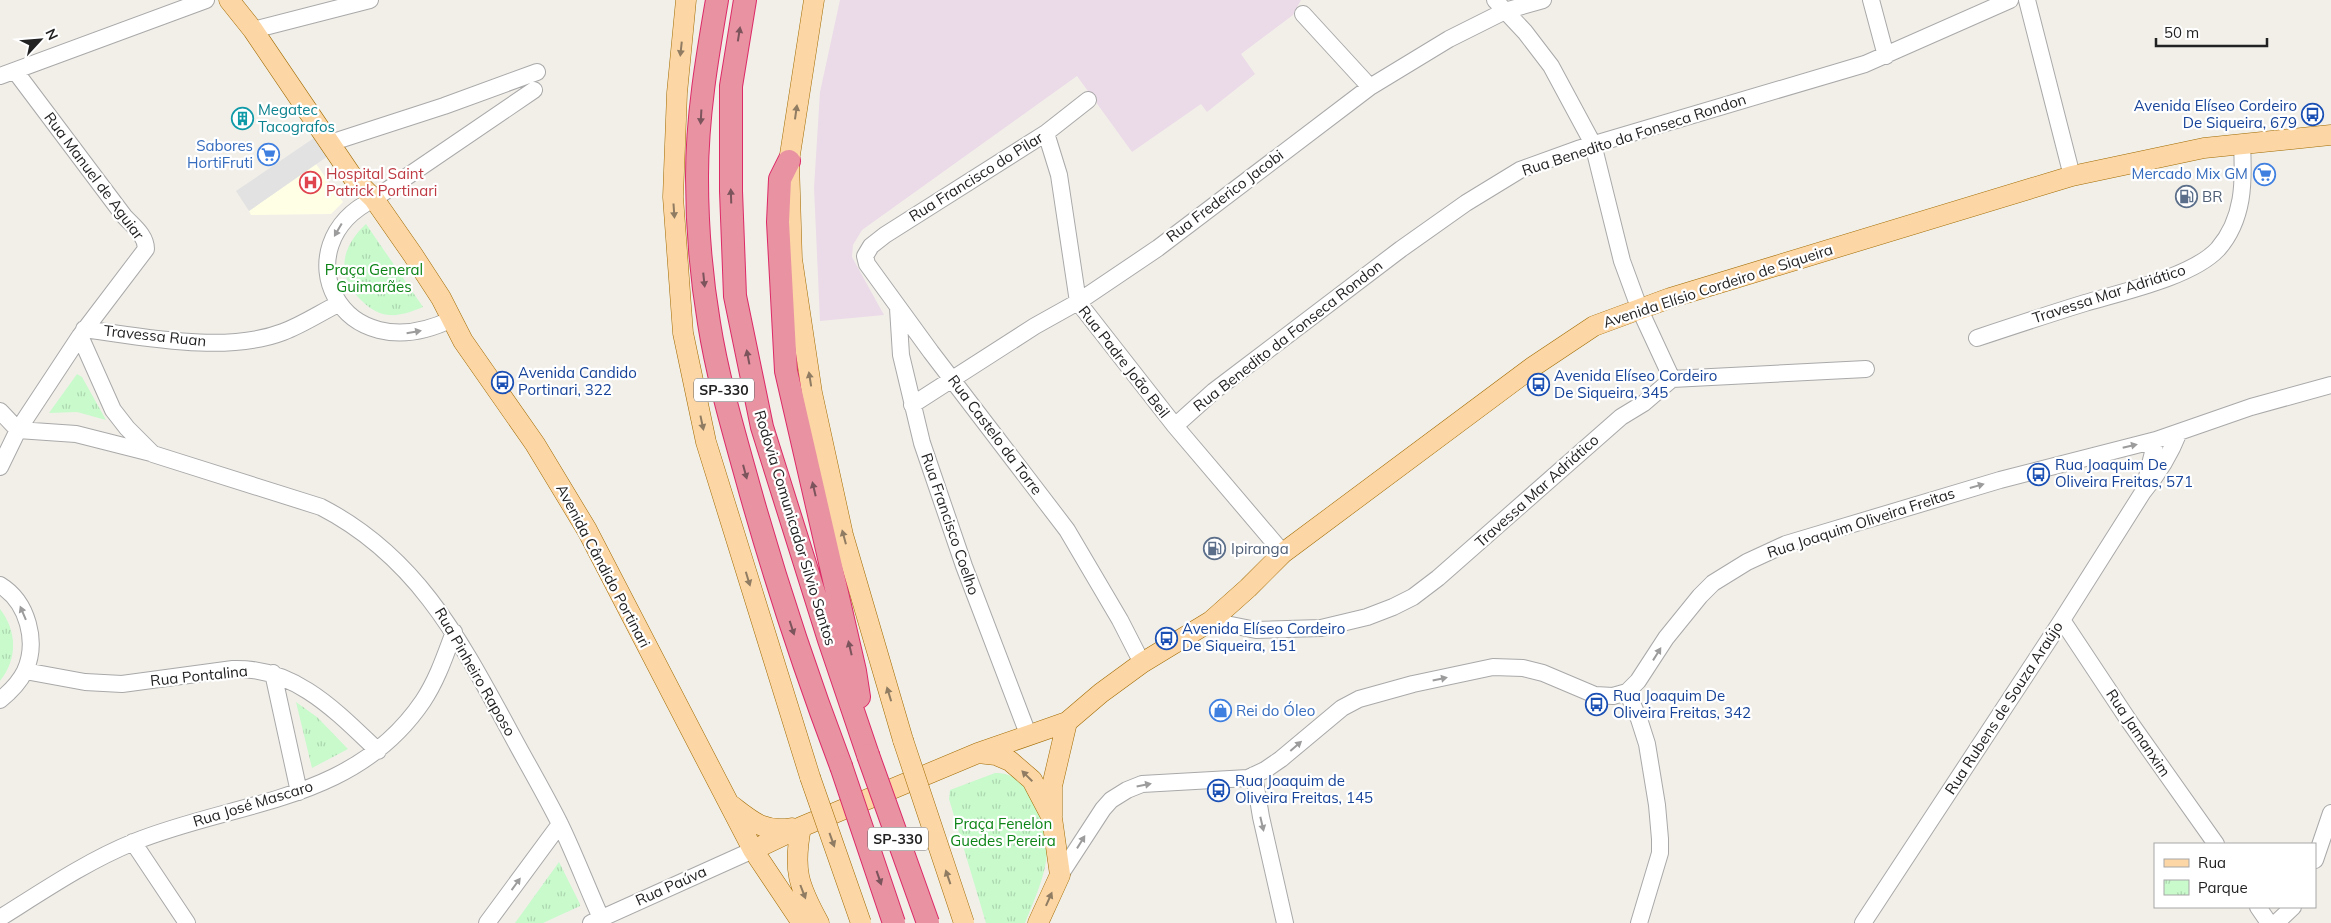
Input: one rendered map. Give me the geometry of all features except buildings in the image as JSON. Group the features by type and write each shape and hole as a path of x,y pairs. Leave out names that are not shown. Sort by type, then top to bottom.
{"highway":[{"name":"Rodovia Comunicador Silvio Santos","path":"717,0 703,79 697,176 701,250 709,323 728,410 755,509 793,632 894,923"},
{"name":"Rodovia Comunicador Silvio Santos","path":"745,0 731,86 731,191 736,296 762,427 829,640 928,923"},
{"path":"789,161 780,179 778,222 786,371 855,671 867,751"}],"main road":[{"name":"Avenida Cândido Portinari","path":"229,0 253,30 369,201 395,253 462,340 535,444 587,530 753,850 802,923"},
{"path":"686,0 677,93 673,197 683,333 706,442 810,777 861,923"},
{"path":"814,0 789,161 792,258 812,393 843,535 903,740 964,923"},
{"name":"Avenida Elísio Cordeiro de Siqueira","path":"801,827 978,753 1067,722 1101,693 1150,659 1211,621 1283,553 1571,340 1594,326 1670,298 2072,176 2204,148 2331,134"},
{"path":"1038,923 1060,875 1052,818 1052,786 1067,722"},
{"path":"978,753 996,755 1010,761 1032,780 1052,818"},
{"name":"Avenida Cândido Portinari","path":"726,801 758,825 765,828 785,830 801,827"},
{"path":"753,850 801,827"},
{"path":"801,827 797,850 798,878 803,895 819,923"}],"street":[{"path":"7,74 206,0"},
{"path":"253,30 370,0"},
{"name":"Rua Frederico Jacobi","path":"912,405 1035,326 1078,302 1158,248 1370,87 1441,44 1500,5 1543,0"},
{"path":"1871,0 1886,56"},
{"name":"Rua Benedito da Fonseca Rondon","path":"1175,426 1214,391 1466,203 1520,170 1594,144 1865,64 2010,0"},
{"path":"2027,0 2072,176"},
{"path":"1500,5 1551,66 1594,144 1622,261 1640,310 1672,379 1866,369"},
{"path":"1303,14 1370,87"},
{"path":"330,143 444,106 537,72"},
{"name":"Rua Manuel de Aguiar","path":"0,467 18,430 82,332 142,255 146,244 140,232 124,216 7,74"},
{"path":"448,321 419,331 403,334 382,332 364,325 338,304 331,286 329,251 336,233 346,217 534,90"},
{"name":"Rua Francisco do Pilar","path":"866,253 871,246 885,235 1046,133 1088,100"},
{"name":"Rua Padre João Beil","path":"1046,133 1060,175 1078,302 1175,426 1283,553"},
{"name":"Travessa Mar Adriático","path":"1977,338 2148,284 2203,262 2218,249 2234,223 2241,205 2244,180 2242,145"},
{"name":"Rua Castelo da Torre","path":"866,253 867,264 898,307 1067,530 1120,620 1150,659"},
{"name":"Travessa Ruan","path":"82,332 169,341 232,342 267,337 283,332 338,304"},
{"name":"Rua Francisco Coelho","path":"898,307 900,350 922,444 950,528 1028,734"},
{"name":"Rua Pinheiro Raposo","path":"82,332 113,410 127,428 153,454 321,507 346,520 397,561 436,605 454,632 560,824 596,920"},
{"name":"Travessa Mar Adriático","path":"1211,621 1256,630 1321,628 1367,617 1413,597 1490,534 1621,417 1644,403 1672,379"},
{"name":"Rua Joaquim Oliveira Freitas","path":"1627,692 1638,680 1666,638 1700,596 1713,584 1747,562 1786,544 1918,503 2156,440 2251,408 2331,385"},
{"path":"0,412 18,430 76,434 153,454"},
{"name":"Rua Rubens de Souza Araújo","path":"1863,923 2062,620 2143,492 2163,467 2179,432"},
{"name":"Rua Rubens de Souza Araújo","path":"2143,492 2156,440"},
{"path":"0,585 20,606 29,626 30,649 25,671 14,688 0,700"},
{"name":"Rua Jamanxim","path":"2062,620 2134,729 2215,843"},
{"name":"Rua José Mascaro","path":"0,918 92,861 133,842 299,792 340,775 378,751 409,720 435,678 454,632"},
{"path":"1060,875 1103,809 1111,800 1126,790 1142,784 1171,781 1229,780 1254,776 1281,759 1342,708 1359,700 1413,684 1493,667 1523,668 1543,673 1595,696 1613,696 1627,692 1639,719 1647,744 1657,805 1660,839 1660,852 1639,923"},
{"name":"Rua Pontalina","path":"25,671 85,682 122,684 233,669 250,669 273,673 308,690 378,751"},
{"path":"273,673 299,792"},
{"path":"1254,776 1260,817 1284,923"},
{"path":"2316,857 2331,813"},
{"path":"487,923 560,824"},
{"path":"133,842 187,923"},
{"name":"Rua Paúva","path":"596,920 753,850"},
{"path":"2259,908 2269,923"},
{"path":"2276,923 2292,908"}],"shaded area":[{"path":"840,0 1301,0 1293,15 1241,54 1255,74 1207,112 1201,104 1132,152 1077,76 862,230 853,245 852,257 884,315 820,321 814,188 820,92"},
{"path":"314,138 328,156 249,211 236,191"},
{"name":"Hospital Saint Patrick Portinari","path":"316,164 343,202 331,214 251,215 249,211"}],"green space":[{"name":"Praça General Guimarães","path":"366,224 423,307 402,314 385,314 377,312 368,306 353,291 348,282 344,262 351,242"},
{"path":"77,374 82,377 106,420 77,412 49,413"},
{"path":"0,609 10,626 13,645 10,663 0,681"},
{"path":"296,702 317,717 348,749 312,768"},
{"name":"Praça Fenelon Guedes Pereira","path":"995,773 1002,773 1017,779 1040,815 1046,834 1047,847 1043,874 1025,923 986,923 949,799 950,790"},
{"path":"559,862 580,906 543,923 515,923"}],"place":[{"name":"Avenida Elíseo Cordeiro De Siqueira, 679","path":"2313,115"},
{"name":"Megatec Tacografos","path":"242,119"},
{"name":"Sabores HortiFruti","path":"269,155"},
{"name":"Mercado Mix GM","path":"2264,174"},
{"name":"Hospital Saint Patrick Portinari","path":"310,183"},
{"name":"BR","path":"2186,197"},
{"name":"Avenida Candido Portinari, 322","path":"502,382"},
{"name":"Avenida Elíseo Cordeiro De Siqueira, 345","path":"1538,385"},
{"name":"Rua Joaquim De Oliveira Freitas, 571","path":"2039,474"},
{"name":"Ipiranga","path":"1215,549"},
{"name":"Avenida Elíseo Cordeiro De Siqueira, 151","path":"1166,638"},
{"name":"Rua Joaquim De Oliveira Freitas, 342","path":"1597,705"},
{"name":"Rei do Óleo","path":"1220,711"},
{"name":"Rua Joaquim de Oliveira Freitas, 145","path":"1219,790"}]}
